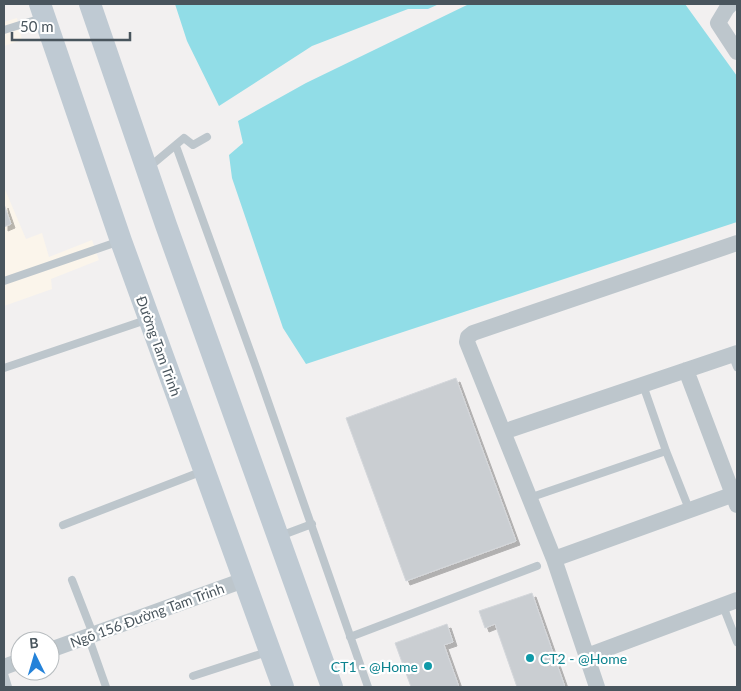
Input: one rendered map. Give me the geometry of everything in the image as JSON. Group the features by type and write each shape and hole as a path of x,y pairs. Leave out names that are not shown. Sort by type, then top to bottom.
{"main road":[{"path":"90,4 166,226 332,687"},
{"name":"Đường Tam Trinh","path":"42,11 121,241 283,687"}],"street":[{"path":"731,4 718,23 737,52"},
{"path":"598,687 554,559 467,342 468,338 473,333 737,243"},
{"path":"503,432 686,370 736,358"},
{"path":"554,559 689,509 736,497 686,370"},
{"name":"Ngõ 156 Đường Tam Trinh","path":"60,646 244,580"},
{"path":"587,656 730,603"}],"lane":[{"path":"4,30 42,11"},
{"path":"147,170 184,138 194,145 207,137"},
{"path":"176,146 312,524 368,687"},
{"path":"4,281 121,241"},
{"path":"4,368 149,319"},
{"path":"643,385 689,509"},
{"path":"529,498 666,451"},
{"path":"62,525 204,471"},
{"path":"278,536 312,524"},
{"path":"350,637 537,566"},
{"path":"72,580 106,687"},
{"path":"730,603 737,642"},
{"path":"193,676 270,651"},
{"path":"4,674 8,687"}],"shaded area":[{"path":"17,18 22,40 4,46 4,22"},
{"path":"4,187 26,239 42,233 49,257 92,240 99,260 51,279 52,289 4,306"}],"water":[{"path":"175,4 439,4 428,9 408,9 312,46 219,106 187,41"},
{"path":"469,4 685,4 737,76 737,222 306,364 283,328 232,178 229,155 243,143 238,121 306,83"}],"building":[{"path":"4,204 11,224 4,227"},
{"path":"456,378 516,541 406,581 346,418"},
{"name":"CT2 - @Home","path":"532,593 565,687 517,687 495,624 485,628 479,611"},
{"name":"CT1 - @Home","path":"447,624 453,642 444,645 459,687 411,687 395,643"}],"place":[{"name":"CT2 - @Home","path":"530,658"},
{"name":"CT1 - @Home","path":"428,666"}]}
